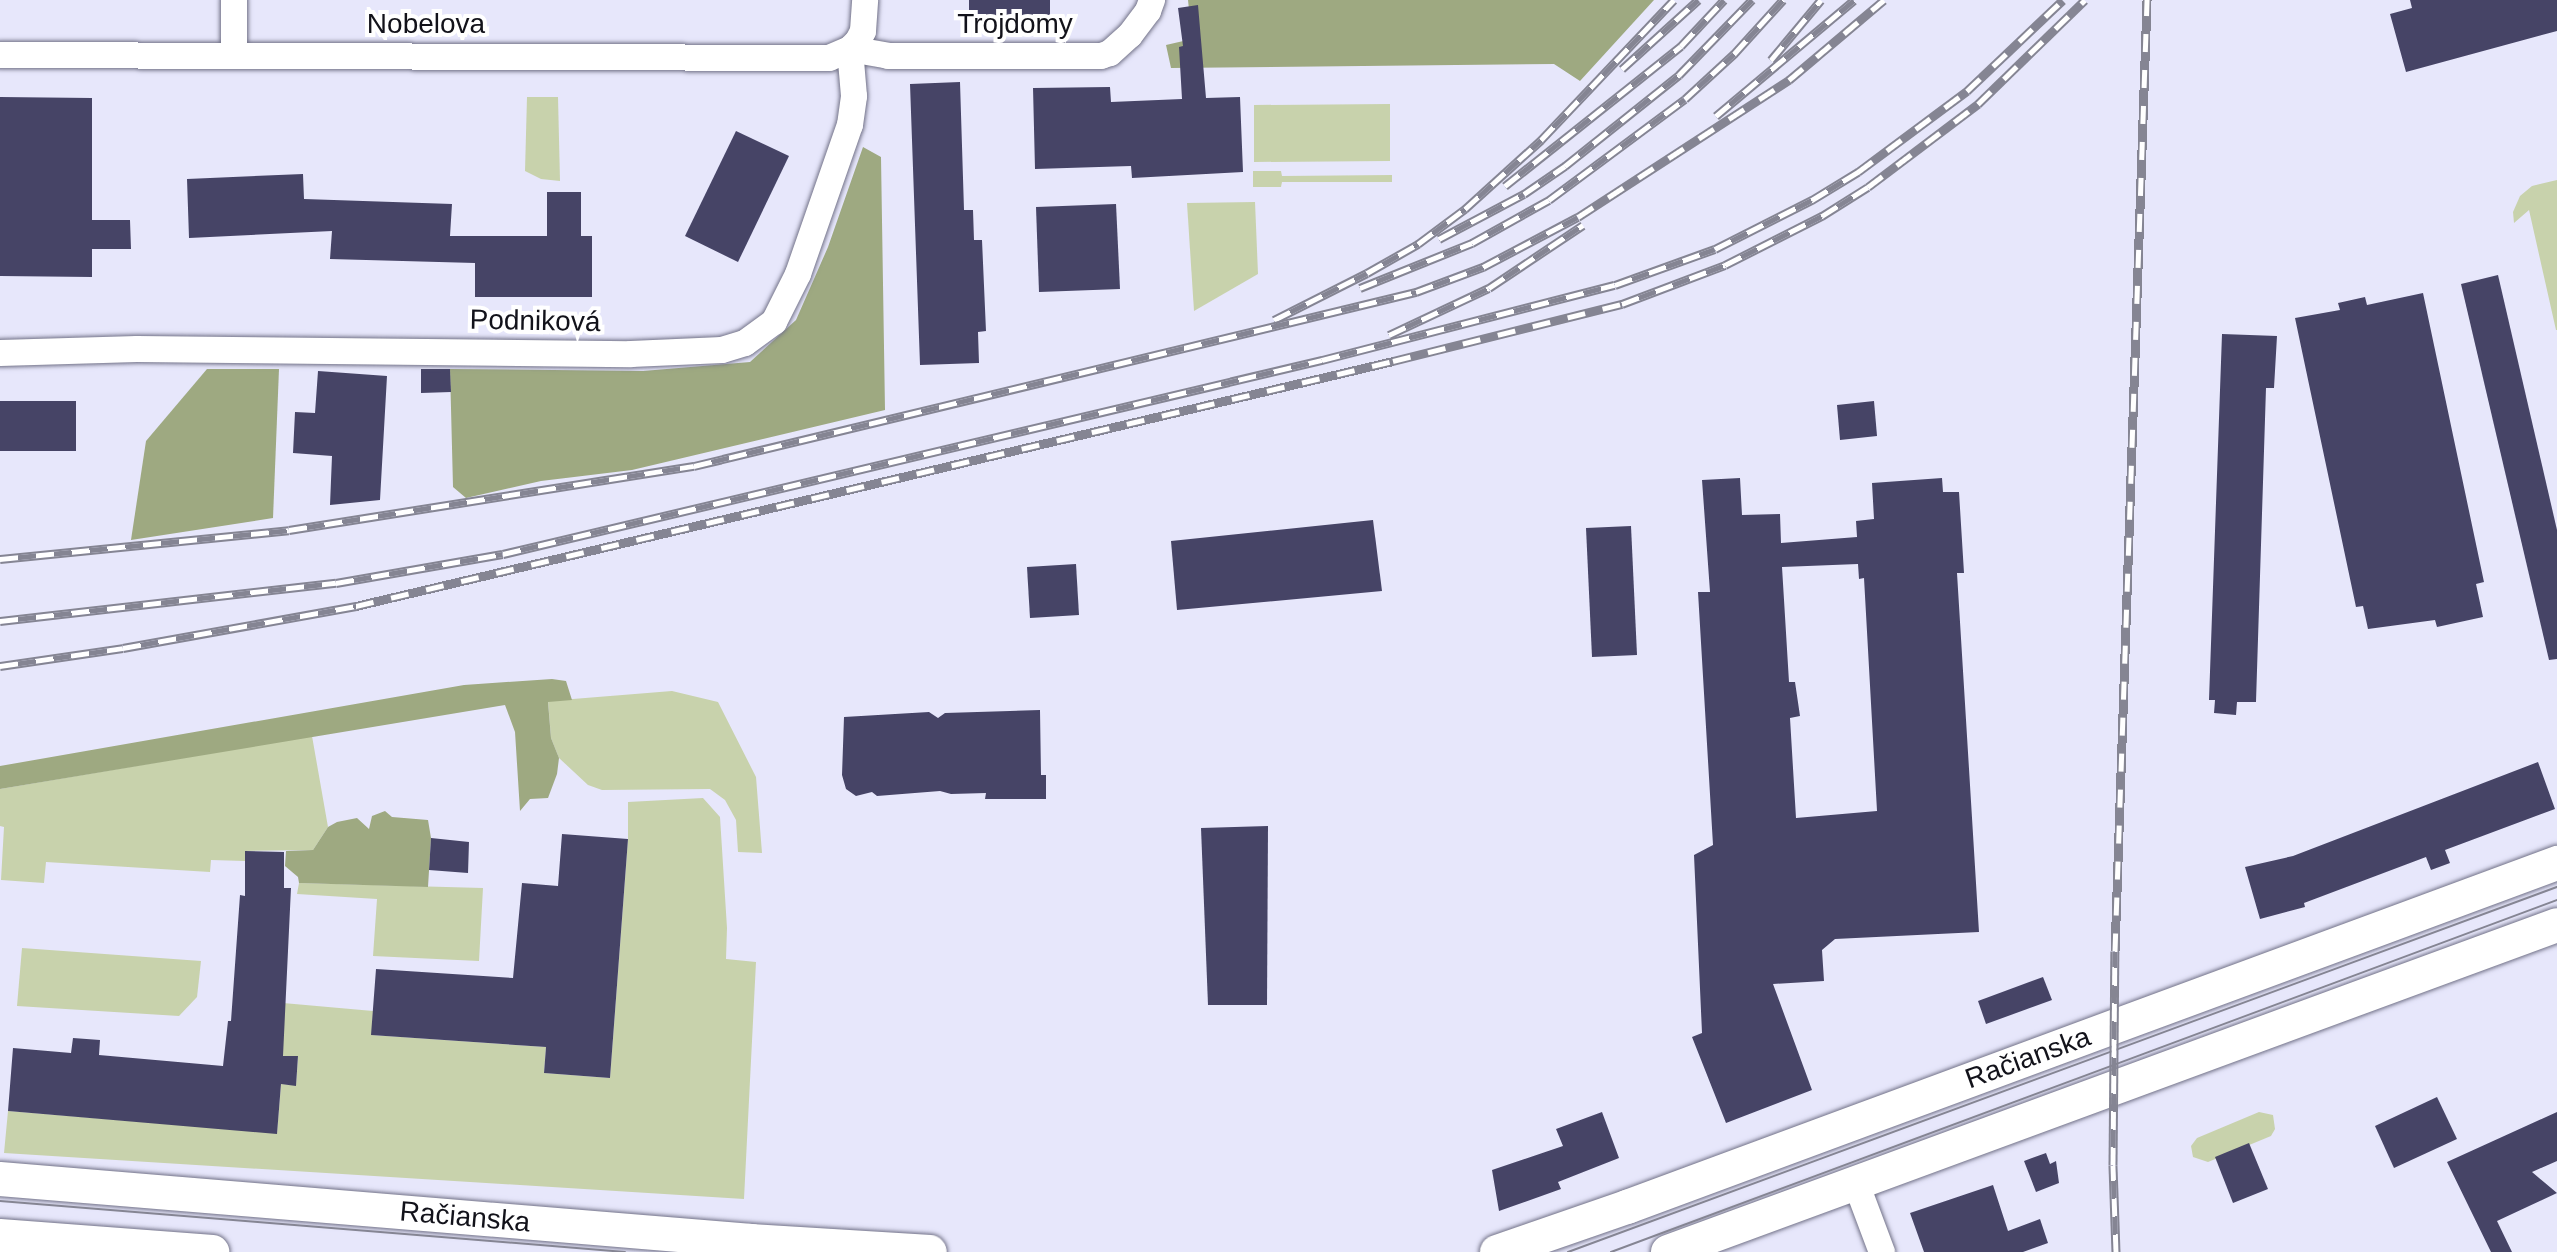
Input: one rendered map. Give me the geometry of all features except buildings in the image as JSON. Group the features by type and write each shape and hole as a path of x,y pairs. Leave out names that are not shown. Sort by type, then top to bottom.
{"main road":[{"name":"Račianska","path":"1497,1252 1614,1212 2557,863"},
{"name":"Račianska","path":"1668,1252 2557,925"},
{"name":"Račianska","path":"0,1179 751,1241 930,1252"},
{"path":"0,1236 212,1252"}],"street":[{"path":"234,0 234,55"},
{"path":"850,49 863,31 865,0"},
{"name":"Trojdomy","path":"850,49 888,56 1101,56 1110,53 1130,35 1148,11 1152,0"},
{"name":"Nobelova","path":"0,55 811,59 829,58 850,49"},
{"name":"Podniková","path":"0,353 137,349 631,354 722,350 745,343 774,322 798,274 850,125 854,96 850,49"},
{"path":"1856,1183 1882,1252"}],"green space":[{"path":"1188,0 1654,0 1580,81 1554,64 1171,68 1166,45 1192,39"},
{"path":"527,97 558,97 560,181 541,179 525,171"},
{"path":"1390,104 1390,161 1254,162 1254,105"},
{"path":"863,147 881,157 885,410 632,470 541,481 466,498 453,487 450,369 643,371 750,362 796,320 828,247"},
{"path":"1253,171 1281,171 1282,176 1392,175 1392,182 1282,182 1281,187 1253,187"},
{"path":"2557,180 2556,330 2529,210 2514,223 2513,212 2520,196 2532,186"},
{"path":"1255,202 1258,274 1194,311 1187,203"},
{"path":"207,369 279,369 273,518 131,540 146,441"},
{"path":"552,679 566,681 572,700 548,702 551,738 559,758 557,774 548,798 530,799 520,811 515,732 505,705 0,789 0,766 464,685"},
{"path":"672,691 718,702 756,777 762,853 738,852 736,820 725,800 710,789 602,790 588,785 559,758 551,738 548,701"},
{"path":"312,736 328,827 313,850 245,851 245,861 211,860 210,872 46,862 44,883 1,880 4,827 0,826 0,789"},
{"path":"703,798 720,817 726,959 756,962 744,1199 4,1153 8,1111 277,1133 281,1084 296,1085 298,1057 283,1056 283,1003 373,1011 372,1035 546,1047 544,1073 610,1078 628,839 628,802"},
{"path":"385,811 392,817 428,820 431,838 428,887 299,883 298,877 285,866 286,851 313,850 328,827 337,822 357,818 369,829 372,816"},
{"path":"299,883 483,888 479,961 373,956 377,899 297,894"},
{"path":"22,948 201,961 197,997 179,1016 17,1006"},
{"path":"2259,1112 2273,1115 2275,1129 2271,1136 2208,1162 2193,1157 2191,1146 2197,1138"}],"tram line":[{"path":"1568,1252 2557,887"},
{"path":"1611,1252 2557,900"},
{"path":"0,1201 625,1252"}],"railway":[{"path":"1274,320 1418,244 1465,209 1541,140 1674,0"},
{"path":"1622,69 1698,0"},
{"path":"1505,186 1681,46 1724,0"},
{"path":"1439,239 1524,194 1565,166 1679,75 1752,0"},
{"path":"1360,288 1472,243 1549,200 1685,99 1734,54 1783,0"},
{"path":"1771,60 1821,0"},
{"path":"1716,116 1854,0"},
{"path":"0,559 289,530 694,466 1416,292 1483,267 1578,217 1789,80 1884,0"},
{"path":"0,621 336,583 503,554 1322,360 1615,285 1715,249 1812,200 1858,172 1967,91 2063,0"},
{"path":"0,666 123,648 356,606 1622,304 1725,265 1822,216 1868,187 1978,104 2085,0"},
{"path":"2116,1252 2113,1165 2115,951 2147,0"},
{"path":"1389,335 1489,288 1583,225"}]}
